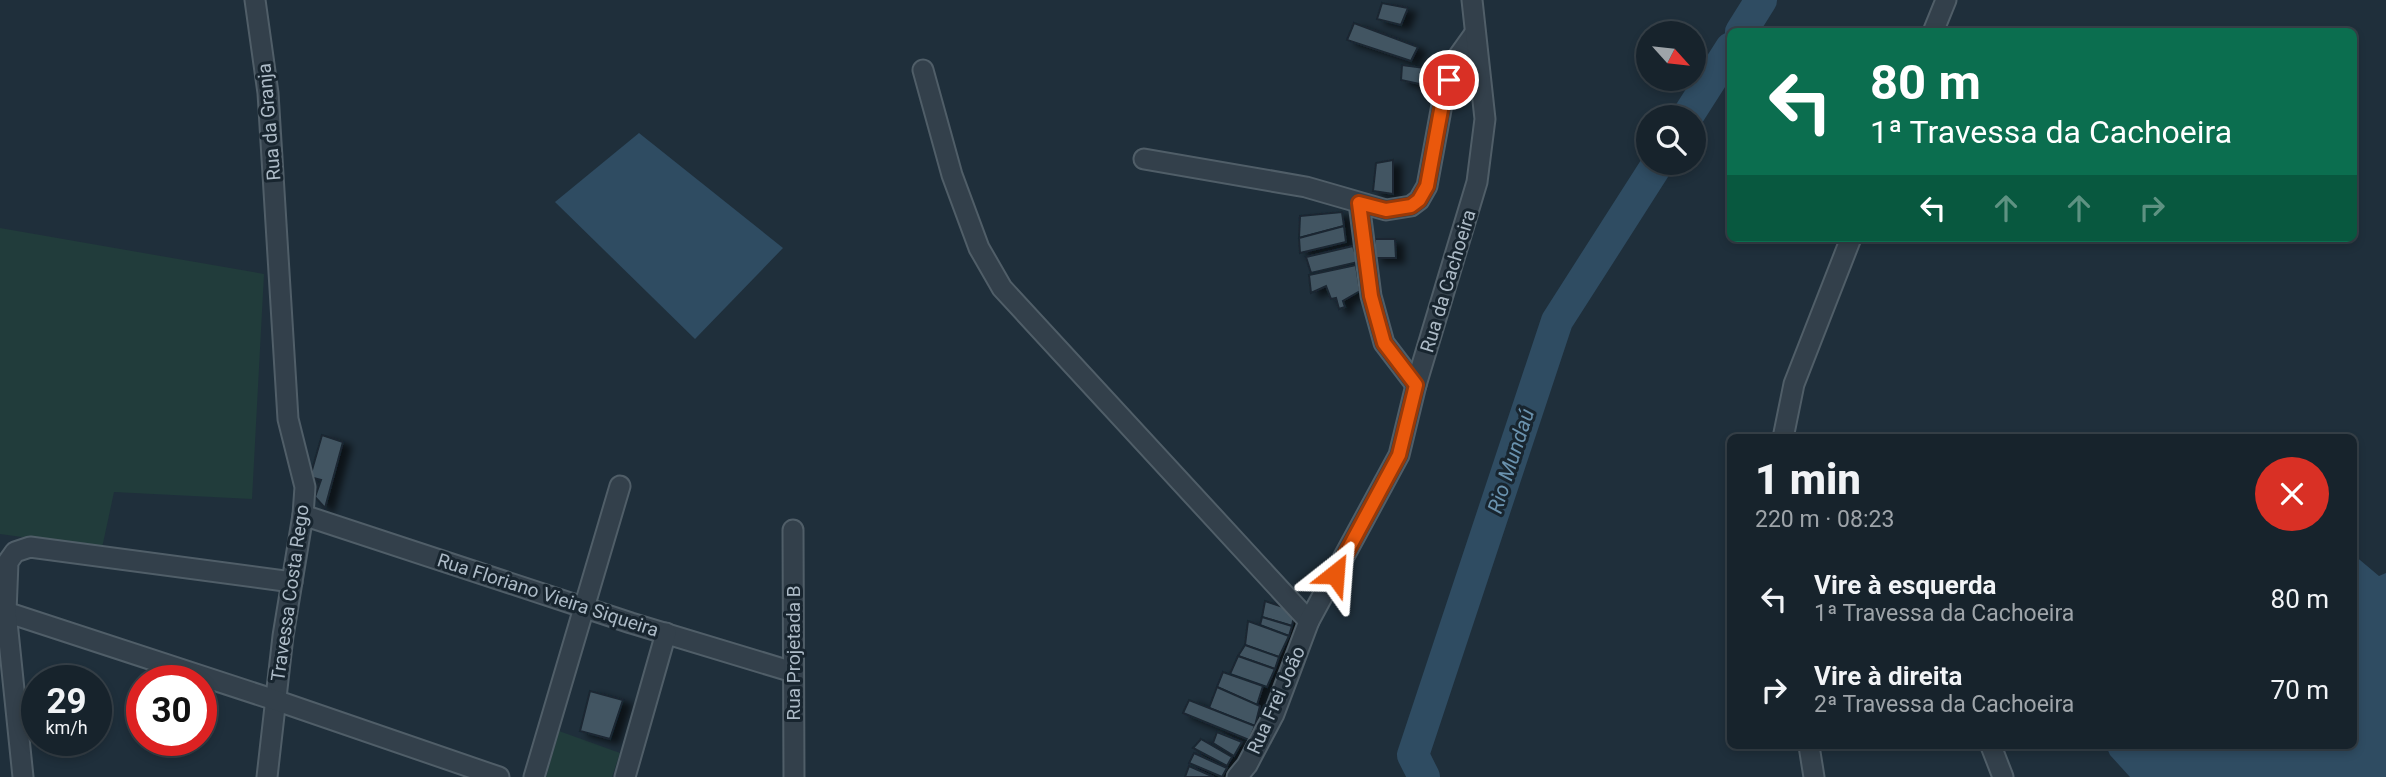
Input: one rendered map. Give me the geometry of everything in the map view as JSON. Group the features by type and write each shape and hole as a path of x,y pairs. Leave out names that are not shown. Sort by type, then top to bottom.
{"street":[{"name":"Rua da Granja","path":"255,0 268,93 278,244"},
{"name":"Rua da Cachoeira","path":"1310,621 1399,455 1416,385 1477,183 1485,119 1472,0"},
{"path":"1935,28 1946,0"},
{"path":"1144,159 1306,187 1386,210 1411,206 1419,200 1427,186 1443,99 1455,61 1475,33"},
{"path":"923,70 952,175 979,248 1002,288 1310,621"},
{"path":"1359,203 1371,296 1384,343 1416,385"},
{"path":"1784,434 1794,384 1849,242"},
{"name":"Travessa Costa Rego","path":"267,777 275,699 305,487 288,418 278,244"},
{"path":"534,777 620,486"},
{"name":"Rua Floriano Vieira Siqueira","path":"303,516 793,672"},
{"name":"Rua Projetada B","path":"793,530 794,777"},
{"path":"23,777 6,612 8,562 15,552 30,547 292,582"},
{"path":"6,612 275,699 499,777"},
{"name":"Rua Frei João","path":"1237,777 1247,765 1274,714 1310,621"},
{"path":"625,777 666,633"},
{"path":"1810,749 1814,777"},
{"path":"1992,749 2003,777"}],"green space":[{"path":"0,228 264,274 252,499 114,492 102,548 0,534"},
{"path":"559,731 620,753 612,777 546,777"}],"water":[{"path":"639,133 783,248 695,339 555,202"},
{"path":"2357,558 2379,576 2386,573 2386,777 2130,777 2107,749 2357,749"}],"building":[{"path":"1382,3 1408,8 1401,25 1377,19"},
{"path":"1354,23 1418,47 1411,61 1347,40"},
{"path":"1402,65 1425,68 1424,85 1401,80"},
{"path":"1393,160 1393,194 1373,191 1376,163"},
{"path":"1342,212 1344,226 1299,238 1300,216"},
{"path":"1344,226 1346,242 1300,253 1299,238"},
{"path":"1375,239 1395,239 1396,258 1374,258"},
{"path":"1353,246 1358,262 1311,273 1306,257"},
{"path":"1356,265 1360,291 1343,301 1345,307 1339,309 1336,298 1331,299 1326,286 1311,293 1309,275"},
{"path":"322,435 343,442 325,508 315,497 321,480 310,477"},
{"path":"1265,601 1295,611 1292,626 1262,617"},
{"path":"1262,617 1292,626 1289,636 1260,625"},
{"path":"1248,621 1289,636 1279,657 1245,645"},
{"path":"1245,645 1279,657 1275,669 1238,656"},
{"path":"1238,656 1275,669 1267,687 1230,674"},
{"path":"1223,672 1263,686 1257,705 1217,687"},
{"path":"1217,687 1260,706 1255,726 1209,708"},
{"path":"590,691 623,700 610,739 580,731"},
{"path":"1189,700 1255,726 1249,740 1183,713"},
{"path":"1217,732 1242,742 1234,756 1213,743"},
{"path":"1201,739 1232,757 1227,766 1193,748"},
{"path":"1194,753 1227,768 1222,777 1189,763"},
{"path":"1189,766 1214,777 1185,777"}],"waterway":[{"name":"Rio Mundaú","path":"1744,28 1761,0"},
{"name":"Rio Mundaú","path":"1695,105 1727,54"},
{"name":"Rio Mundaú","path":"1424,777 1413,755 1557,321 1650,175"}],"route":[{"path":"1335,574 1399,455 1416,385 1384,343 1371,296 1359,203 1386,210 1411,206 1419,200 1427,186 1449,80"}]}
